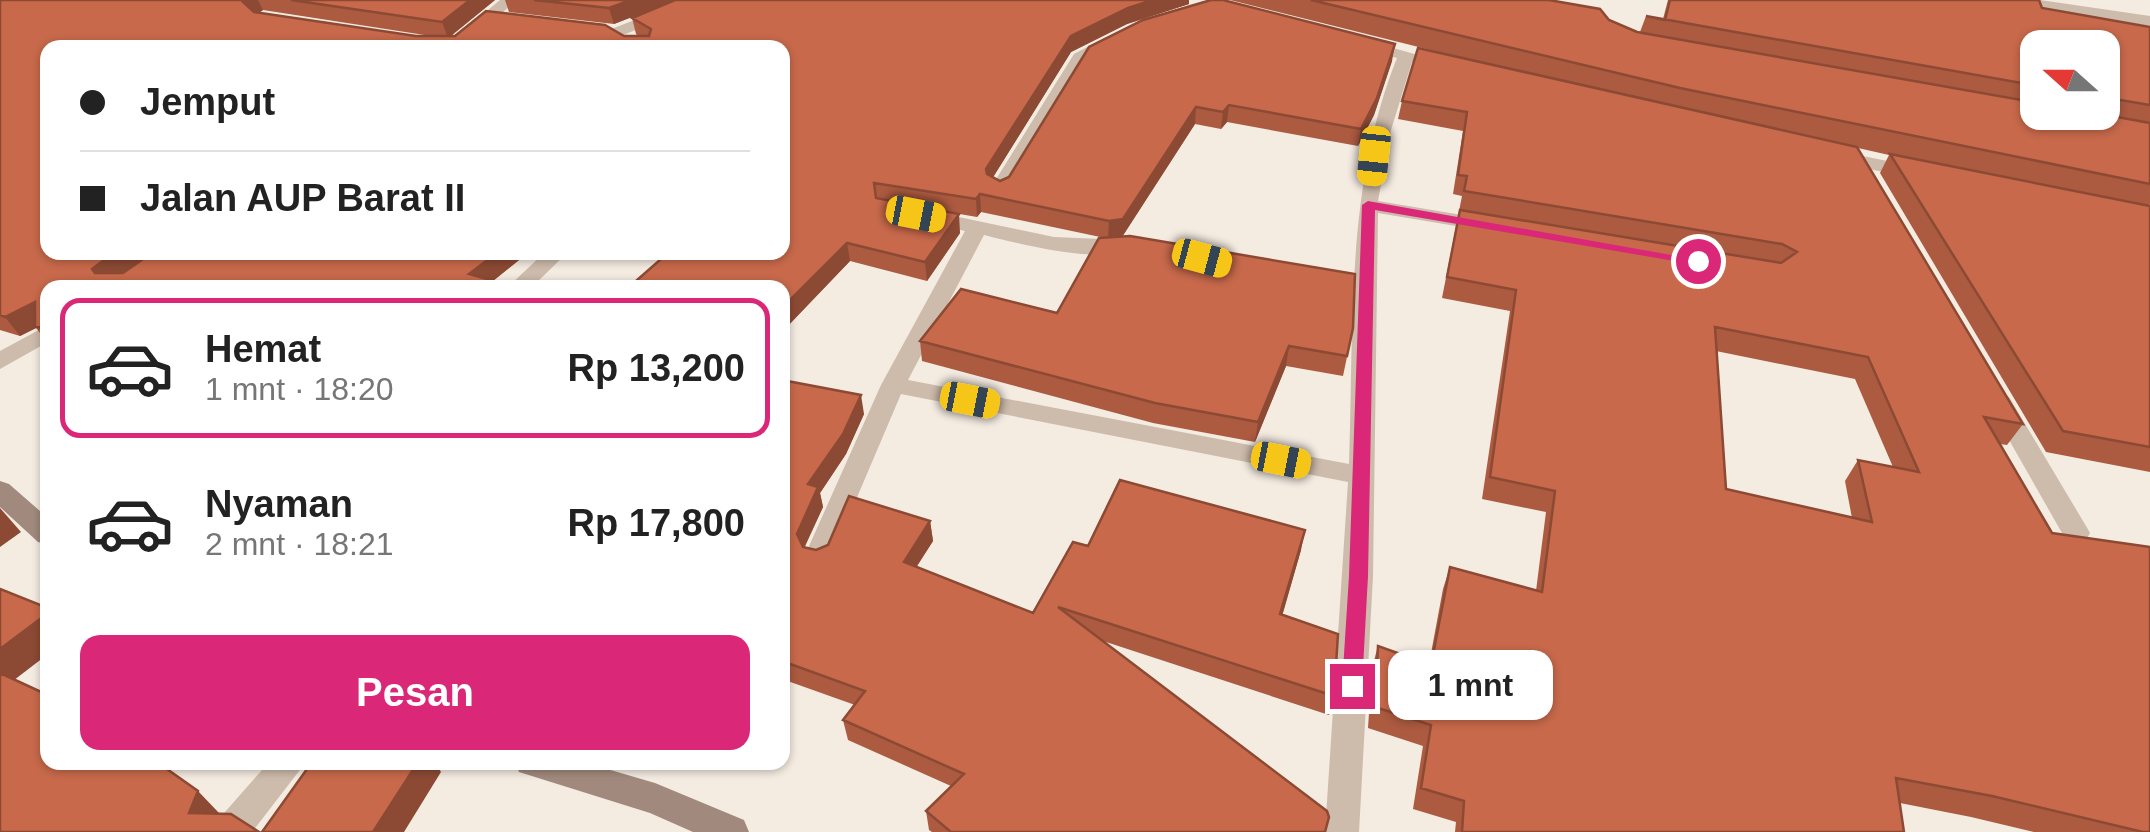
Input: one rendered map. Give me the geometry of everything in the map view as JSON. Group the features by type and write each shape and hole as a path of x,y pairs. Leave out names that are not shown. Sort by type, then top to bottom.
{"street":[{"path":"459,40 508,0"},
{"path":"560,26 616,33 700,0"},
{"path":"2009,0 2150,22"},
{"path":"2101,0 2150,7"},
{"path":"486,18 504,20"},
{"path":"1000,189 1080,57 1135,30"},
{"path":"616,33 623,40"},
{"path":"1349,41 1462,70"},
{"path":"1342,832 1359,576 1358,280 1374,156 1386,106 1406,56"},
{"path":"1820,152 1936,177"},
{"path":"1858,162 1878,195"},
{"path":"1368,205 1522,231"},
{"path":"904,212 1106,249 1144,244"},
{"path":"819,555 893,385 978,227"},
{"path":"527,280 549,260"},
{"path":"0,360 40,337"},
{"path":"1987,381 2076,533"},
{"path":"893,385 1358,475"},
{"path":"0,491 40,528"},
{"path":"230,832 283,770"},
{"path":"558,770 656,799 732,832"}],"building":[{"path":"0,0 246,0 243,2 254,12 416,36 455,36 486,11 605,25 624,36 649,36 651,29 632,18 675,0 1153,0 1071,36 986,169 987,174 1000,181 1009,177 1089,47 1143,20 1223,0 1395,44 1377,98 1361,129 1229,105 1223,112 1196,107 1123,219 1109,221 980,194 976,199 874,183 876,198 959,214 925,262 847,243 790,300 790,280 637,280 660,260 790,260 790,40 40,40 40,260 104,260 92,269 95,273 123,273 142,260 487,260 469,274 490,280 40,280 40,328 35,326 35,302 5,317 0,315"},
{"path":"291,0 470,0 442,22"},
{"path":"534,0 631,0 609,8"},
{"path":"1311,0 1549,0 1600,9 1609,20 1637,32 2020,100 2020,130 2120,130 2120,118 2150,123 2150,184 1680,88"},
{"path":"1670,0 2039,0 2042,8 2150,27 2150,105 2120,100 2120,30 2020,30 2020,83 1665,19"},
{"path":"1418,48 1857,147 2023,424 1984,417 2052,533 2150,547 2150,832 1896,778 1904,832 1462,832 1464,801 1421,788 1431,725 1375,707 1378,646 1431,665 1450,567 1542,592 1555,491 1490,477 1516,290 1447,277 1460,210 1781,263 1797,252 1782,244 1464,191 1467,176 1458,175 1467,112 1402,101","holes":["1715,327 1868,357 1919,472 1858,460 1872,522 1726,489"]},
{"path":"1890,154 2150,206 2150,447 2063,431"},
{"path":"1130,236 1355,274 1353,328 1347,356 1289,346 1258,422 1155,403 920,341 961,289 1057,313 1099,238"},
{"path":"790,382 861,395 843,434 808,484 818,487 797,534 803,547 816,550 828,545 849,496 930,521 904,562 1033,613 1073,542 1088,546 1120,480 1305,530 1280,614 1338,634 1334,696 1058,607 1327,811 1325,832 951,832 926,811 964,774 843,720 865,691 790,664"},
{"path":"0,589 40,605 40,619 0,649"},
{"path":"0,673 40,691 40,770 168,770 198,791 189,813 231,814 259,832 0,832"},
{"path":"306,770 413,770 373,832 262,832"}],"route":[{"path":"1352,686 1359,576 1358,475 1368,205 1698,261"}]}
